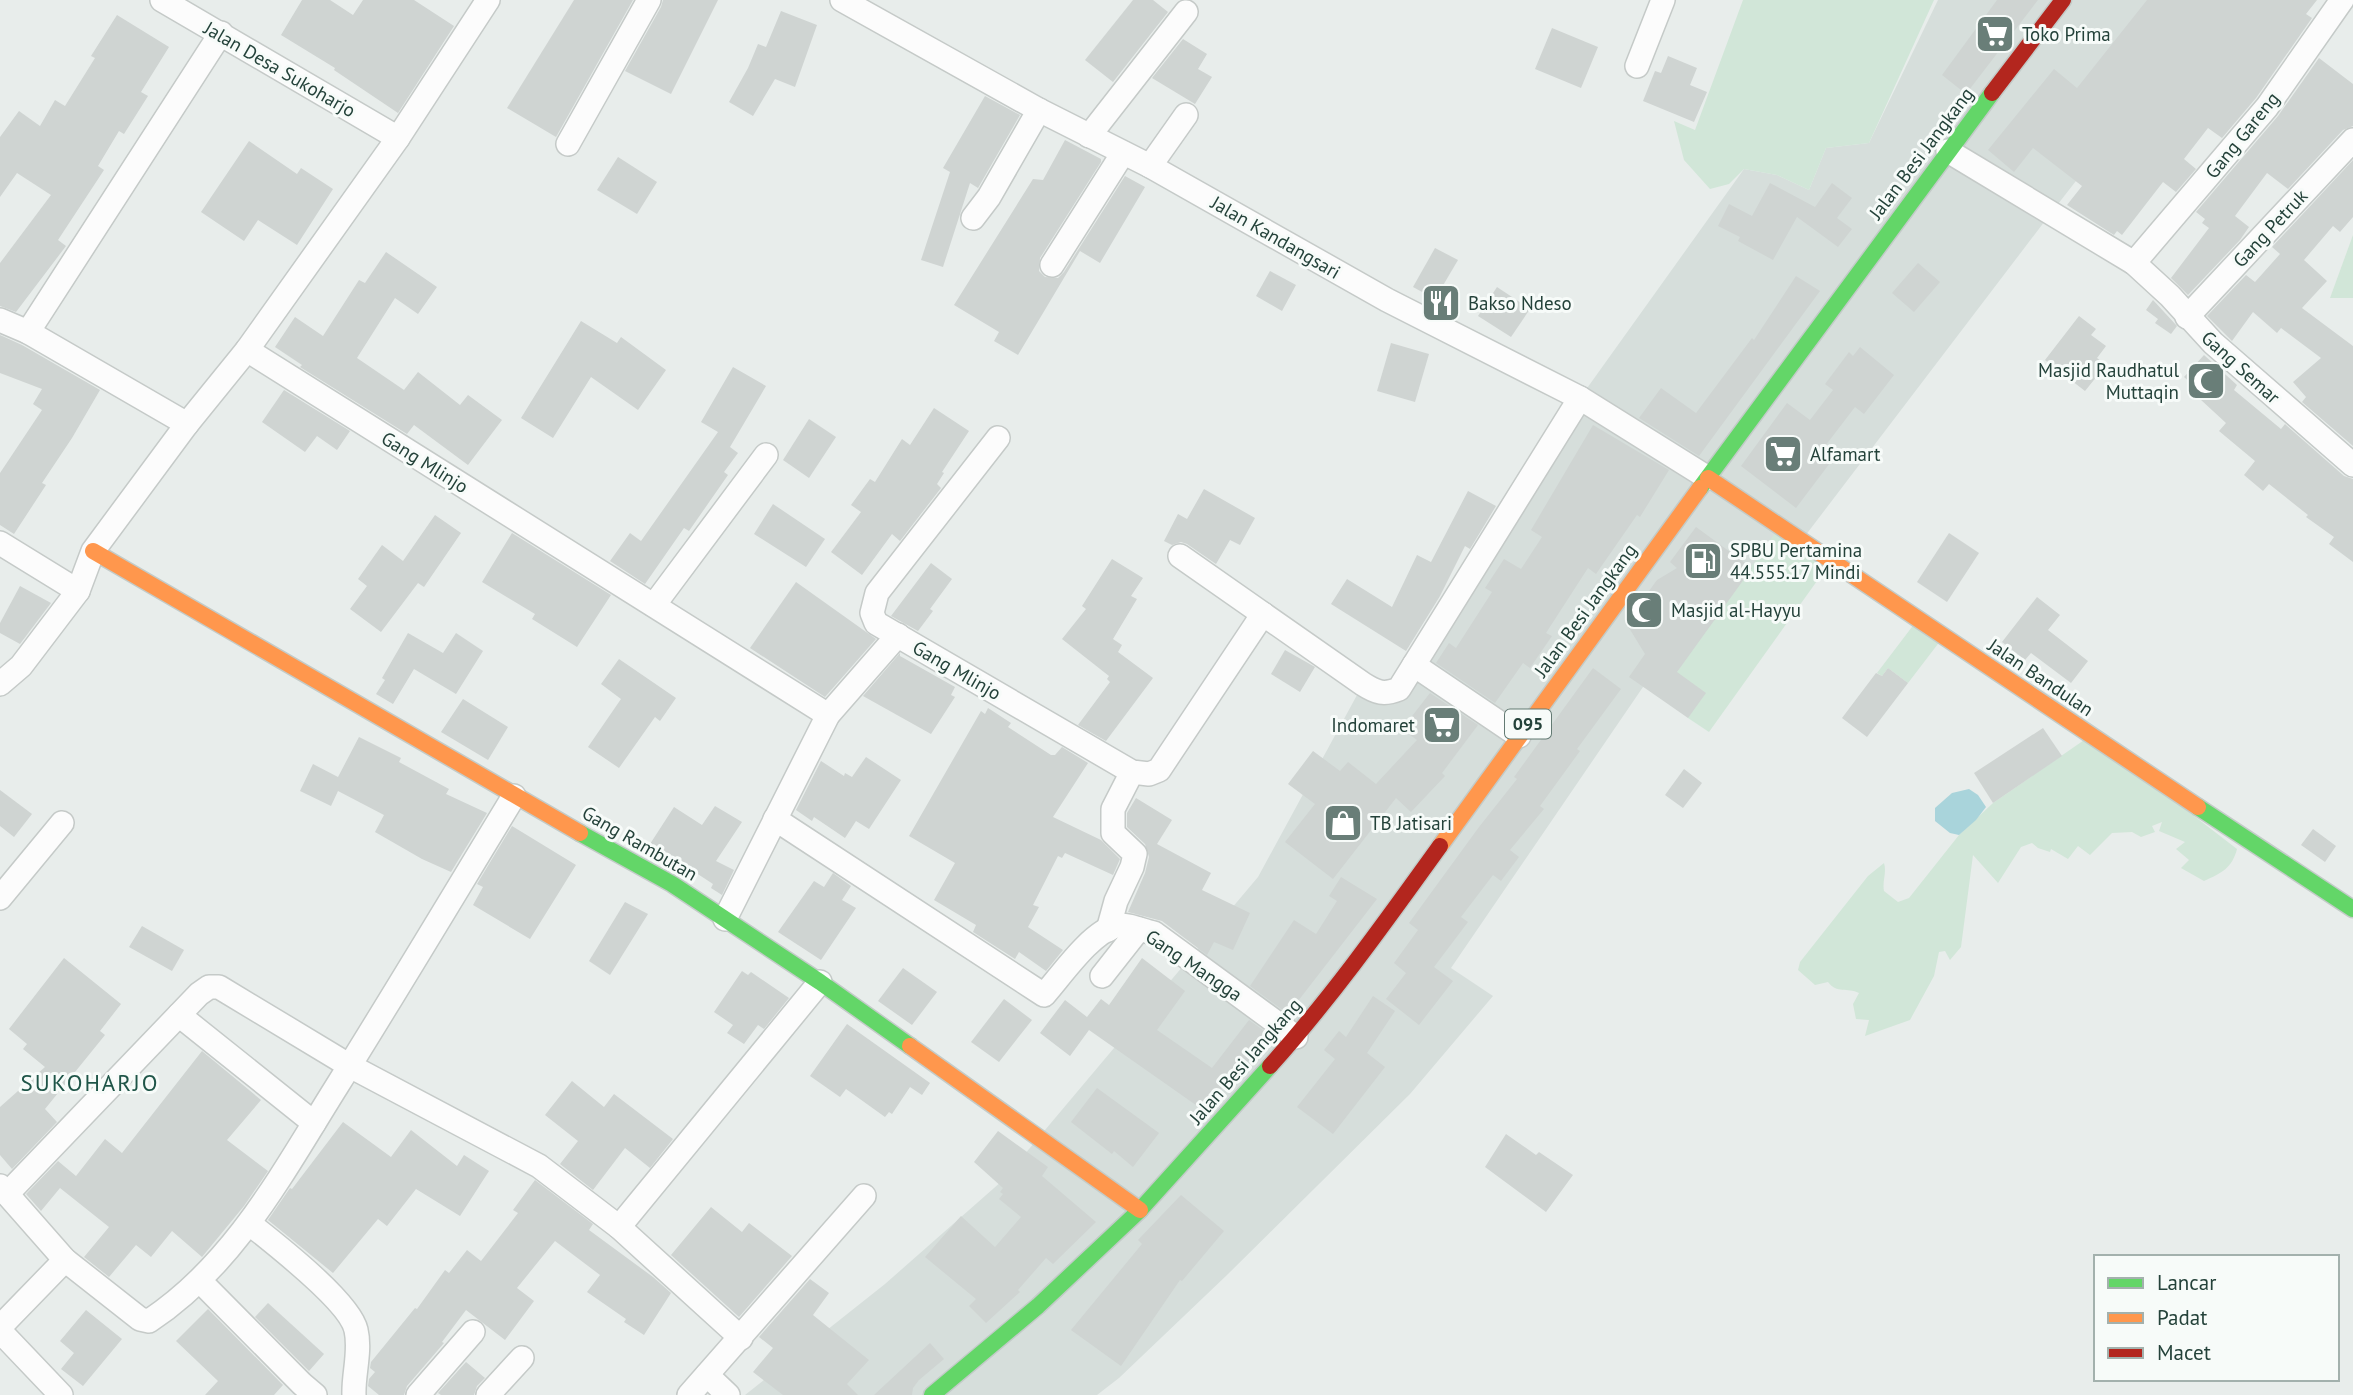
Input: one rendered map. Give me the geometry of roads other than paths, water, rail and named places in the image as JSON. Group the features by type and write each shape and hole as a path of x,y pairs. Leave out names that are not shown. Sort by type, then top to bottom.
{"street":[{"name":"Jalan Desa Sukoharjo","path":"162,0 398,138"},
{"path":"0,684 21,666 78,591 93,551 187,424 247,350 398,138 488,0"},
{"path":"568,144 649,0"},
{"name":"Jalan Kandangsari","path":"842,0 1039,110 1150,166 1387,300 1580,398 1708,478"},
{"path":"1637,66 1663,0"},
{"name":"Jalan Besi Jangkang","path":"932,1395 1038,1306 1140,1210 1296,1037 1383,925 1948,151 2063,0"},
{"name":"Gang Gareng","path":"2134,263 2267,107 2342,0"},
{"path":"1089,135 1186,12"},
{"path":"28,332 221,33"},
{"path":"973,218 989,197 1039,110"},
{"path":"1150,166 1186,115"},
{"name":"Gang Petruk","path":"2188,317 2353,140"},
{"name":"Gang Semar","path":"1948,151 2134,263 2170,296 2213,343 2353,465"},
{"path":"1052,265 1123,153"},
{"path":"0,320 28,332 187,424"},
{"name":"Gang Mlinjo","path":"247,350 828,715 898,635 1132,772"},
{"path":"1180,556 1376,692 1387,694 1399,689 1414,666 1580,398"},
{"path":"898,635 876,623 872,613 877,593 998,438"},
{"path":"654,606 766,455"},
{"name":"Jalan Bandulan","path":"1708,478 2168,788 2353,909"},
{"path":"0,543 78,591"},
{"name":"Gang Rambutan","path":"93,551 514,796 672,884 820,982 1140,1210"},
{"path":"1108,930 1116,901 1135,854 1113,833 1113,809 1132,772 1149,774 1159,770 1262,614"},
{"path":"1414,666 1519,736"},
{"path":"725,919 828,715"},
{"path":"514,796 350,1066 250,1224 200,1281 149,1321 140,1320 65,1261 4,1190 179,1015 209,987 219,987 350,1066 539,1166 619,1227 741,1338"},
{"path":"775,819 1044,995 1094,939 1116,925 1139,929"},
{"path":"0,898 62,823"},
{"name":"Gang Mangga","path":"1102,976 1139,929 1154,933 1296,1037"},
{"path":"619,1227 820,982"},
{"path":"179,1015 314,1123"},
{"path":"689,1395 864,1196"},
{"path":"250,1224 303,1266 339,1304 356,1328 354,1395"},
{"path":"61,1395 0,1329 65,1261"},
{"path":"200,1281 315,1395"},
{"path":"418,1395 473,1332"},
{"path":"488,1395 522,1357"},
{"path":"707,1375 728,1395"}],"water":[{"path":"1969,789 1978,795 1986,807 1959,835 1950,833 1935,821 1935,808 1952,793"}],"place":[{"name":"Toko Prima","path":"1995,34"},
{"name":"Bakso Ndeso","path":"1441,303"},
{"name":"Masjid Raudhatul Muttaqin","path":"2206,381"},
{"name":"Alfamart","path":"1783,454"},
{"name":"SPBU Pertamina 44.555.17 Mindi","path":"1703,561"},
{"name":"Masjid al-Hayyu","path":"1644,610"},
{"name":"Indomaret","path":"1442,725"},
{"name":"TB Jatisari","path":"1343,823"}],"district":[{"name":"SUKOHARJO","path":"90,1083"}]}
